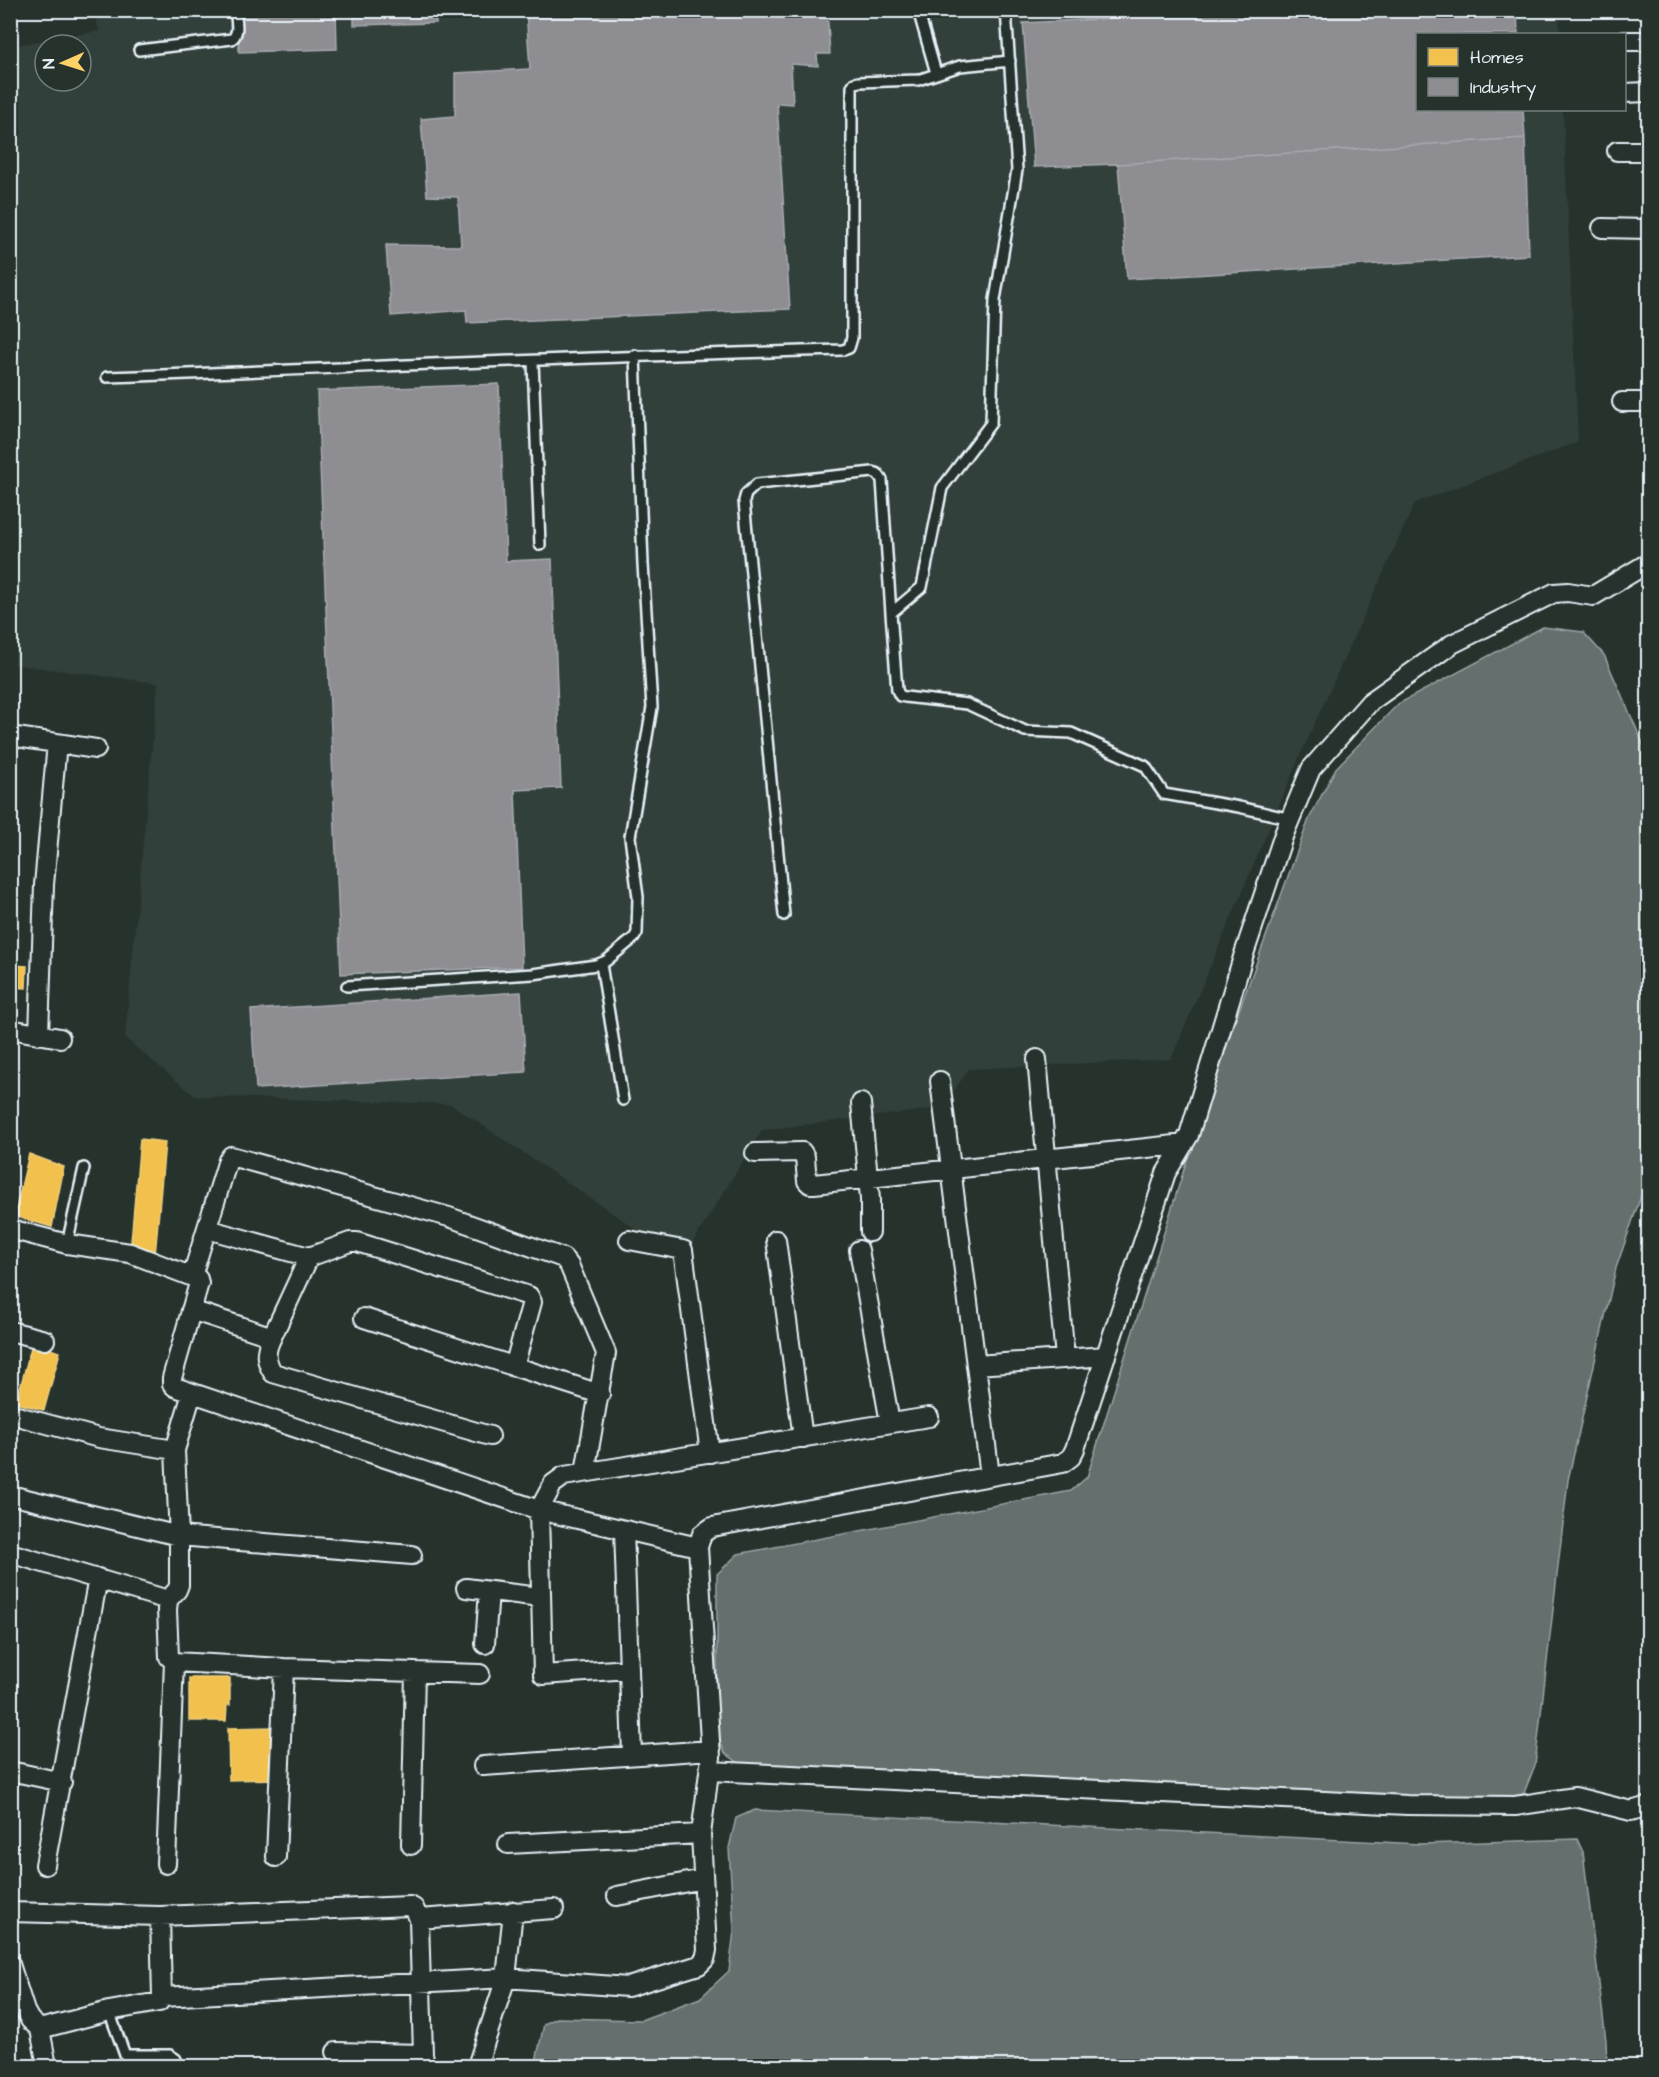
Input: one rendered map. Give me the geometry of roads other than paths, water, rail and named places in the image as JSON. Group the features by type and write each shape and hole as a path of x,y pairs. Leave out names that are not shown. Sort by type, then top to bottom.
{"street":[{"path":"1626,41 1648,41"},
{"path":"1626,93 1648,92"},
{"path":"1617,151 1648,151"},
{"path":"1602,228 1648,229"},
{"path":"1623,402 1648,402"},
{"path":"162,1997 506,1978 628,1987 699,1965 705,1959 707,1950 701,1834 711,1750 698,1547 702,1534 712,1527 1063,1463 1071,1458 1166,1173 1184,1144 1191,1127 1243,957 1291,819 1311,770 1366,705 1452,644 1554,593 1568,592 1593,596 1648,563"},
{"path":"10,736 96,749"},
{"path":"39,1035 44,885 57,743"},
{"path":"10,1029 60,1038"},
{"path":"1037,1059 1065,1358"},
{"path":"940,1081 990,1476"},
{"path":"861,1103 870,1232"},
{"path":"755,1153 802,1152 805,1156 807,1181 810,1184 1184,1144"},
{"path":"192,1276 231,1156 449,1217 563,1257 569,1265 604,1347 606,1360 585,1472"},
{"path":"10,1229 67,1244 130,1253 198,1279 199,1283 172,1384 192,1393 539,1510 698,1547"},
{"path":"207,1229 309,1257 350,1242 357,1242 529,1296 532,1302 514,1367"},
{"path":"629,1240 683,1250 710,1452"},
{"path":"776,1240 803,1438"},
{"path":"859,1250 890,1423"},
{"path":"309,1257 266,1350 266,1362 273,1373 490,1436"},
{"path":"192,1310 267,1333 271,1339"},
{"path":"364,1318 600,1394"},
{"path":"10,1331 45,1340"},
{"path":"976,1365 1106,1356"},
{"path":"192,1393 175,1450 179,1585 168,1600 167,1610 169,1657 174,1662 480,1674"},
{"path":"10,1414 99,1438 175,1450"},
{"path":"629,1669 543,1675 539,1510 558,1479 585,1472 928,1417"},
{"path":"10,1495 179,1536 412,1555"},
{"path":"624,1530 632,1755"},
{"path":"10,1553 168,1600"},
{"path":"45,1865 98,1578"},
{"path":"466,1588 540,1597"},
{"path":"485,1644 489,1591"},
{"path":"166,1864 174,1662"},
{"path":"276,1857 284,1668"},
{"path":"411,1845 415,1672"},
{"path":"483,1766 711,1750"},
{"path":"10,1771 62,1782"},
{"path":"710,1771 1407,1805 1515,1806 1575,1797 1631,1811 1648,1806"},
{"path":"508,1844 701,1834"},
{"path":"617,1896 703,1879"},
{"path":"10,1912 160,1916 410,1906 414,1908 419,1919 424,2060 336,2052"},
{"path":"419,1919 554,1909"},
{"path":"477,2067 506,1978 513,1911"},
{"path":"40,2029 109,2011 159,2002 162,1997 160,1916"},
{"path":"10,1964 25,2011 30,2020 40,2029"},
{"path":"40,2029 47,2067"}],"lane":[{"path":"140,50 232,39 236,36 237,31 235,10"},
{"path":"918,10 936,73"},
{"path":"891,613 922,587 942,488 991,423 995,300 1017,179 1006,11"},
{"path":"107,377 849,348 852,338 850,150 854,83 918,80 960,66 1010,61"},
{"path":"346,986 533,974 601,964 634,938 637,933 638,897 630,837 652,707 643,564 635,355"},
{"path":"533,361 540,545"},
{"path":"784,915 744,501 750,489 757,484 873,472 878,474 882,480 897,690 900,696 967,704 1025,731 1071,733 1145,766 1164,794 1291,819"},
{"path":"601,964 623,1100"},
{"path":"67,1244 84,1168"},
{"path":"109,2011 125,2055 170,2055 176,2059 177,2067"}]}
